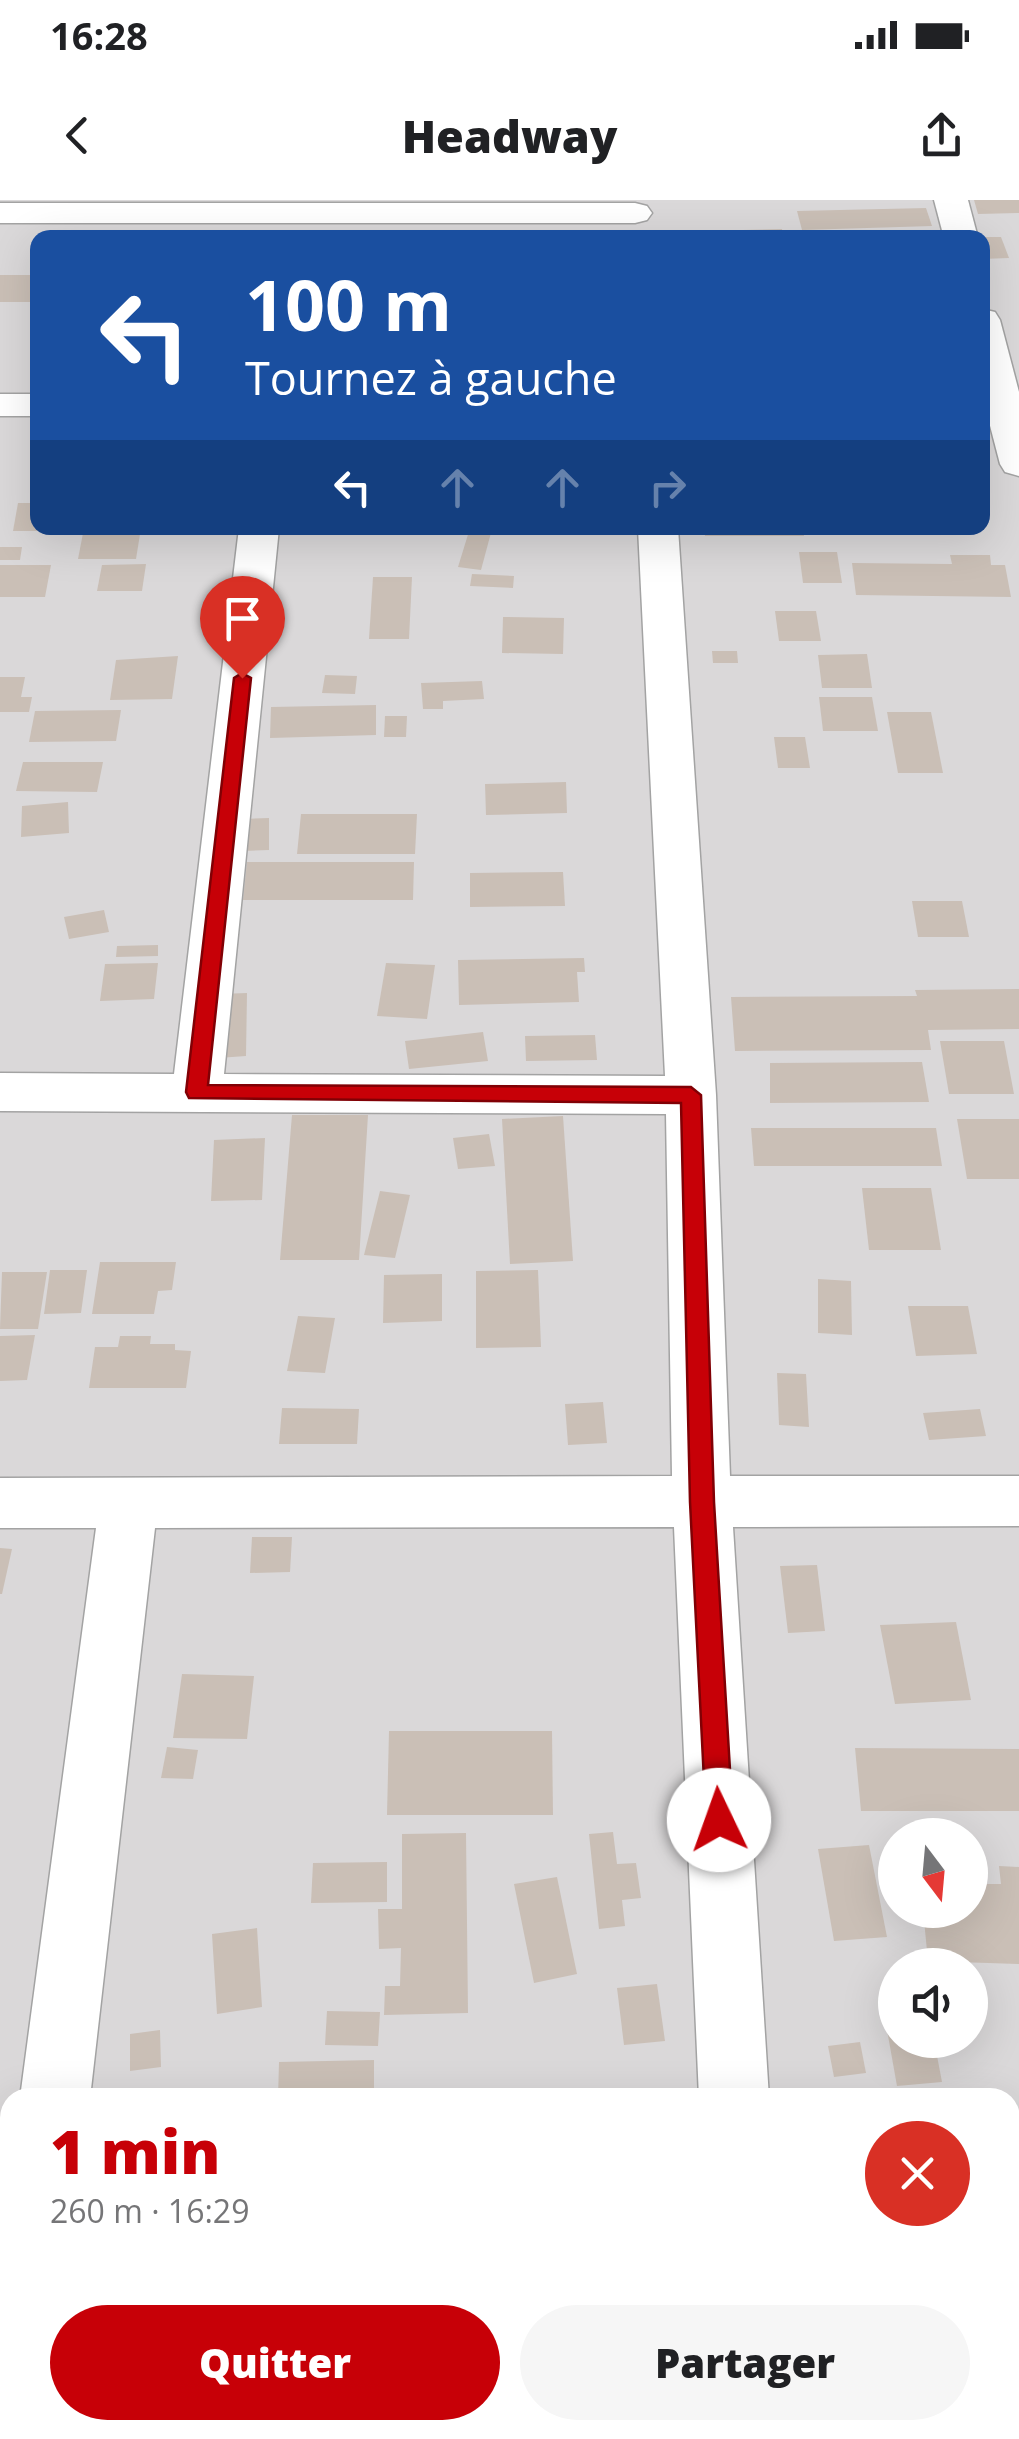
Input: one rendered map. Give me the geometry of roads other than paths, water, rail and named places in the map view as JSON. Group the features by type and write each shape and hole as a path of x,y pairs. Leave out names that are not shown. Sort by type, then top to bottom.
{"street":[{"path":"951,200 959,230"},
{"path":"0,213 288,207 635,217"},
{"path":"990,356 1019,464"},
{"path":"0,405 30,405"},
{"path":"197,1092 258,535"},
{"path":"658,535 691,1095 702,1502 733,2088"},
{"path":"0,1092 691,1095"},
{"path":"0,1503 1019,1502"},
{"path":"55,2088 129,1503"}]}
